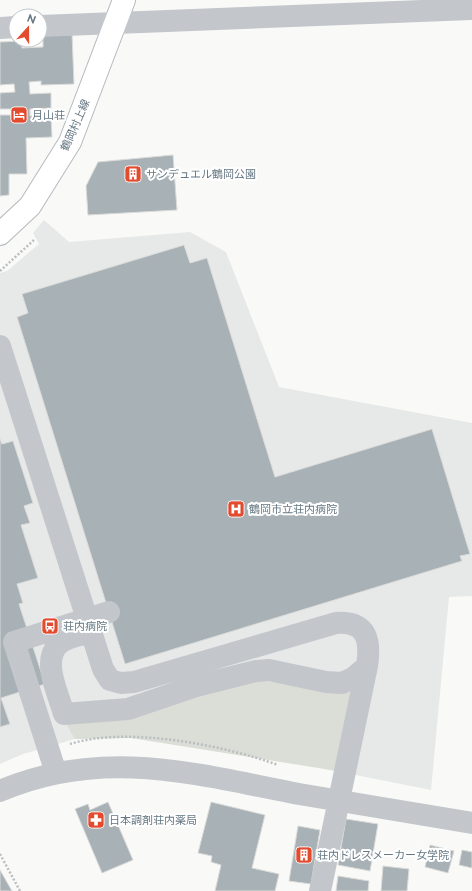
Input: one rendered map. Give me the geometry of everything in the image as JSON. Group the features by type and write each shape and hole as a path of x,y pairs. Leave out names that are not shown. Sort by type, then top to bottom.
{"main road":[{"name":"鶴岡村上線","path":"0,234 30,206 70,142 124,0"}],"street":[{"path":"48,26 472,9"},
{"path":"0,346 103,669 110,680 121,683 134,682 336,623 346,622 355,624 364,633 370,649 320,891"},
{"path":"64,714 51,666 57,646 109,612"},
{"path":"56,773 14,642 89,626"},
{"path":"40,721 64,714 128,708 196,686 256,671 269,670 326,682 342,683 353,678 367,666"},
{"path":"0,791 18,783 56,773 96,768 136,766 199,774 472,823"}],"path":[{"path":"0,271 35,239"},
{"path":"0,854 20,891"}],"shaded area":[{"name":"鶴岡市立荘内病院","path":"44,220 69,242 190,232 226,252 279,387 472,423 472,596 449,597 431,790 79,720 75,739 23,754 0,764 0,273 7,271 39,244 33,233"},
{"path":"255,680 352,691 337,771 131,738 75,739 65,722"}],"building":[{"name":"月山荘","path":"72,34 74,84 41,85 41,81 29,82 30,94 51,93 51,108 30,109 30,116 51,116 52,137 26,138 27,174 9,174 9,195 0,196 0,115 16,115 16,109 0,109 0,93 15,92 14,84 0,85 0,42 8,42 8,48 48,48 48,35"},
{"name":"サンデュエル鶴岡公園","path":"173,155 177,210 88,215 86,186 98,162"},
{"path":"184,245 190,263 207,258 275,477 432,429 470,554 460,556 462,561 125,664 17,317 28,313 22,294"},
{"path":"0,439 2,444 13,441 33,503 24,506 30,523 21,525 38,578 17,584 23,603 19,604 45,684 1,698 10,724 0,727"},
{"path":"108,802 133,860 102,873 75,809 88,804 90,810"},
{"path":"211,802 265,815 252,868 279,874 275,891 215,891 221,865 211,862 212,856 198,853"},
{"path":"346,819 378,824 370,871 338,865"},
{"name":"荘内ドレスメーカー女学院","path":"298,826 320,830 311,884 289,881"},
{"path":"430,845 454,851 448,873 425,867"},
{"path":"462,850 472,852 472,868 459,865"},
{"path":"383,866 409,869 407,891 381,891"},
{"path":"0,870 12,891 0,891"},
{"path":"338,876 369,881 368,891 336,891"}],"place":[{"name":"月山荘","path":"19,115"},
{"name":"サンデュエル鶴岡公園","path":"133,174"},
{"name":"鶴岡市立荘内病院","path":"236,509"},
{"name":"荘内病院","path":"50,626"},
{"name":"日本調剤荘内薬局","path":"96,820"},
{"name":"荘内ドレスメーカー女学院","path":"304,855"}]}
